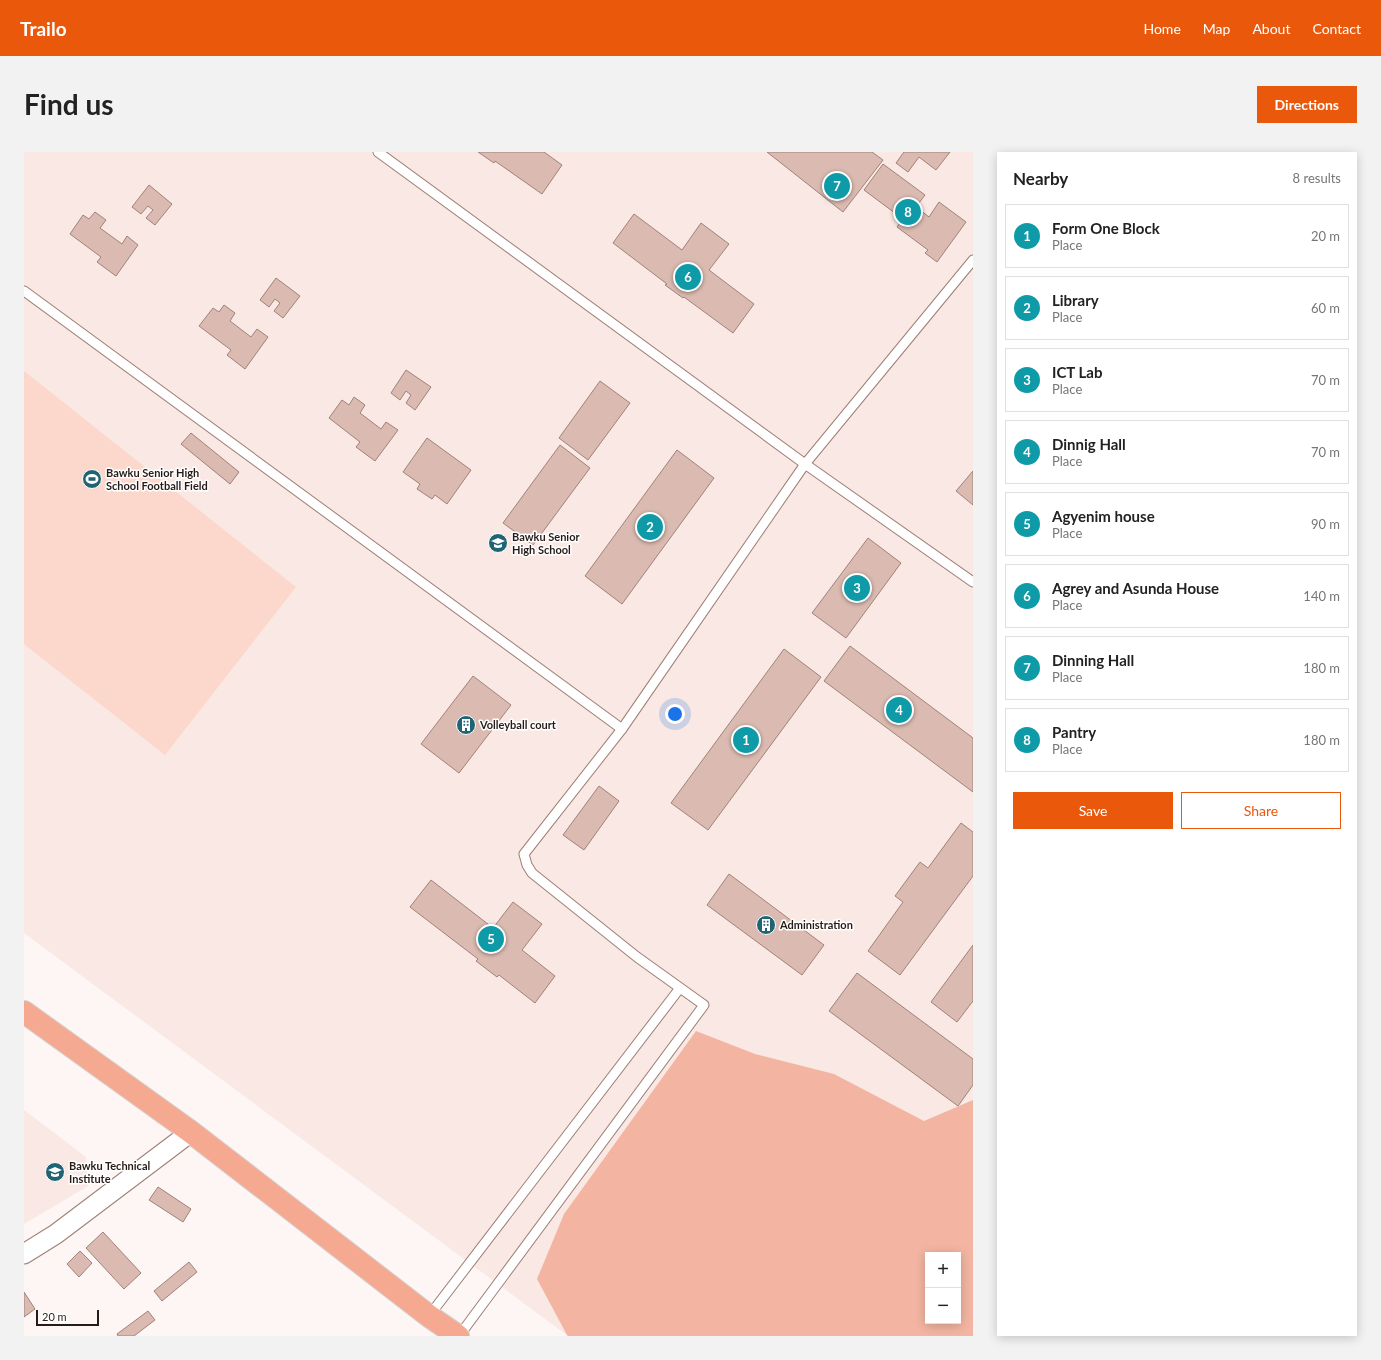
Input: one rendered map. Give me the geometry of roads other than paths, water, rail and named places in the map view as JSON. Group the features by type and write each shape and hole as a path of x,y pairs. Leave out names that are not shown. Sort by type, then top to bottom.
{"highway":[{"path":"24,1012 191,1132 429,1316 458,1336"}],"street":[{"path":"24,1254 56,1234 191,1132"}],"lane":[{"path":"378,152 805,464 973,582"},
{"path":"458,1336 704,1005 637,957 532,873 527,865 524,854 622,729 805,464 973,260"},
{"path":"24,291 622,729"},
{"path":"429,1316 680,988"}],"place":[{"name":"Dinning Hall","path":"837,186"},
{"name":"Pantry","path":"908,212"},
{"name":"Agrey and Asunda House","path":"688,277"},
{"name":"Bawku Senior High School Football Field","path":"92,479"},
{"name":"Library","path":"650,527"},
{"name":"Bawku Senior High School","path":"498,543"},
{"name":"ICT Lab","path":"857,588"},
{"name":"Dinnig Hall","path":"899,710"},
{"name":"Volleyball court","path":"466,725"},
{"name":"Form One Block","path":"746,740"},
{"name":"Administration","path":"766,925"},
{"name":"Agyenim house","path":"491,939"},
{"name":"Bawku Technical Institute","path":"55,1172"}]}
